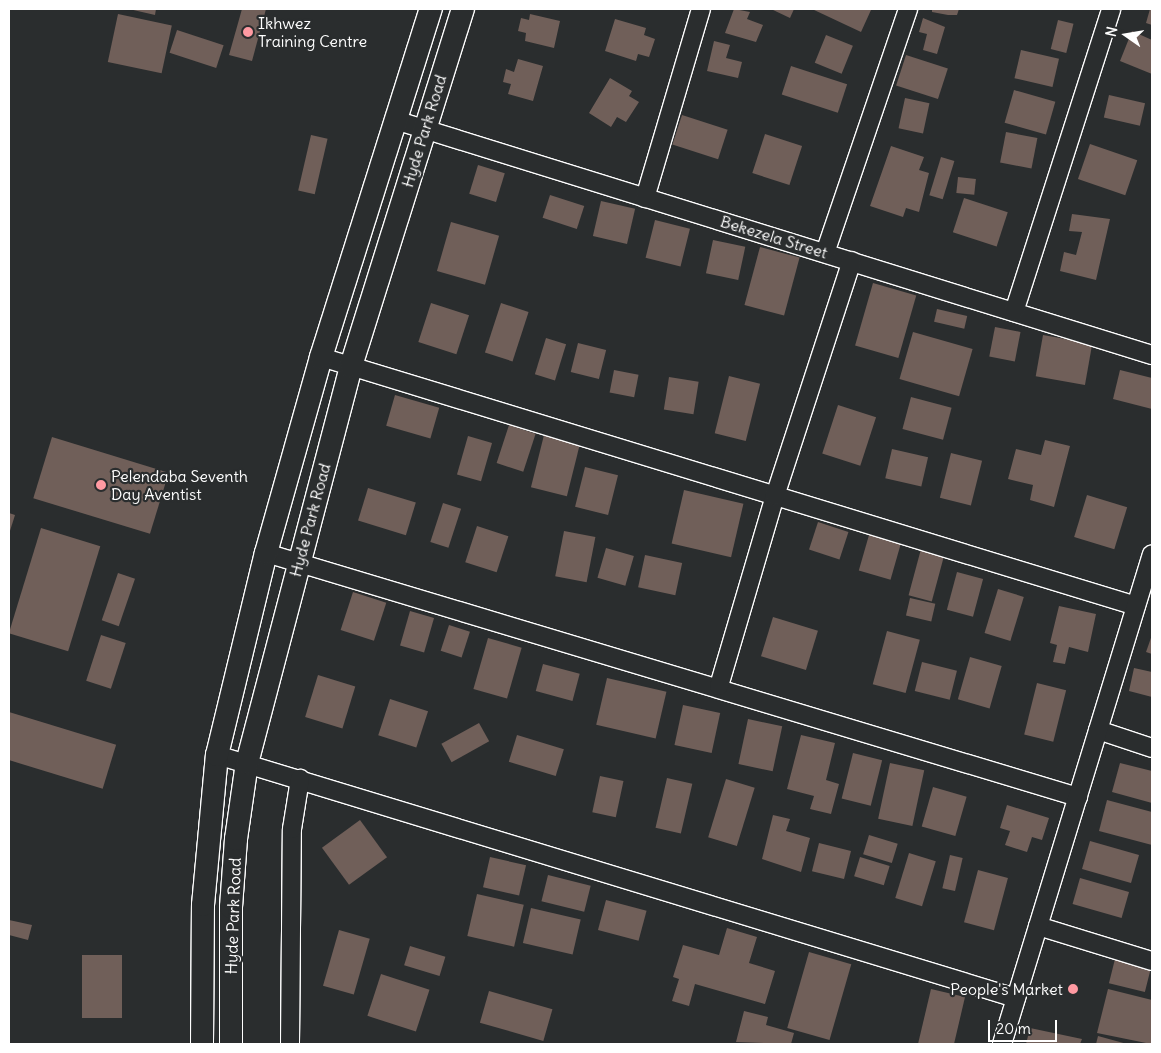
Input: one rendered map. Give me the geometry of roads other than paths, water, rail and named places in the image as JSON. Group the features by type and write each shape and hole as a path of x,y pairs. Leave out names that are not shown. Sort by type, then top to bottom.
{"street":[{"name":"Hyde Park Road","path":"202,1044 203,905 209,807 217,755 266,553 320,357 431,9"},
{"name":"Hyde Park Road","path":"231,1044 231,907 236,839 247,763 351,366 463,9"},
{"path":"645,198 702,9"},
{"path":"825,253 908,9"},
{"path":"1014,312 1111,9"},
{"name":"Bekezela Street","path":"396,120 1152,355"},
{"path":"720,686 775,496 852,261"},
{"path":"320,357 1136,606"},
{"path":"266,553 720,686 1078,797"},
{"path":"1002,1044 1152,554"},
{"path":"1098,730 1152,748"},
{"path":"217,755 1016,998"},
{"path":"290,1044 292,829 300,779"},
{"path":"1038,926 1152,961"}],"place":[{"name":"Ikhwez Training Centre","path":"248,32"},
{"name":"Pelendaba Seventh Day Aventist","path":"101,485"},
{"name":"People's Market","path":"1073,989"}]}
